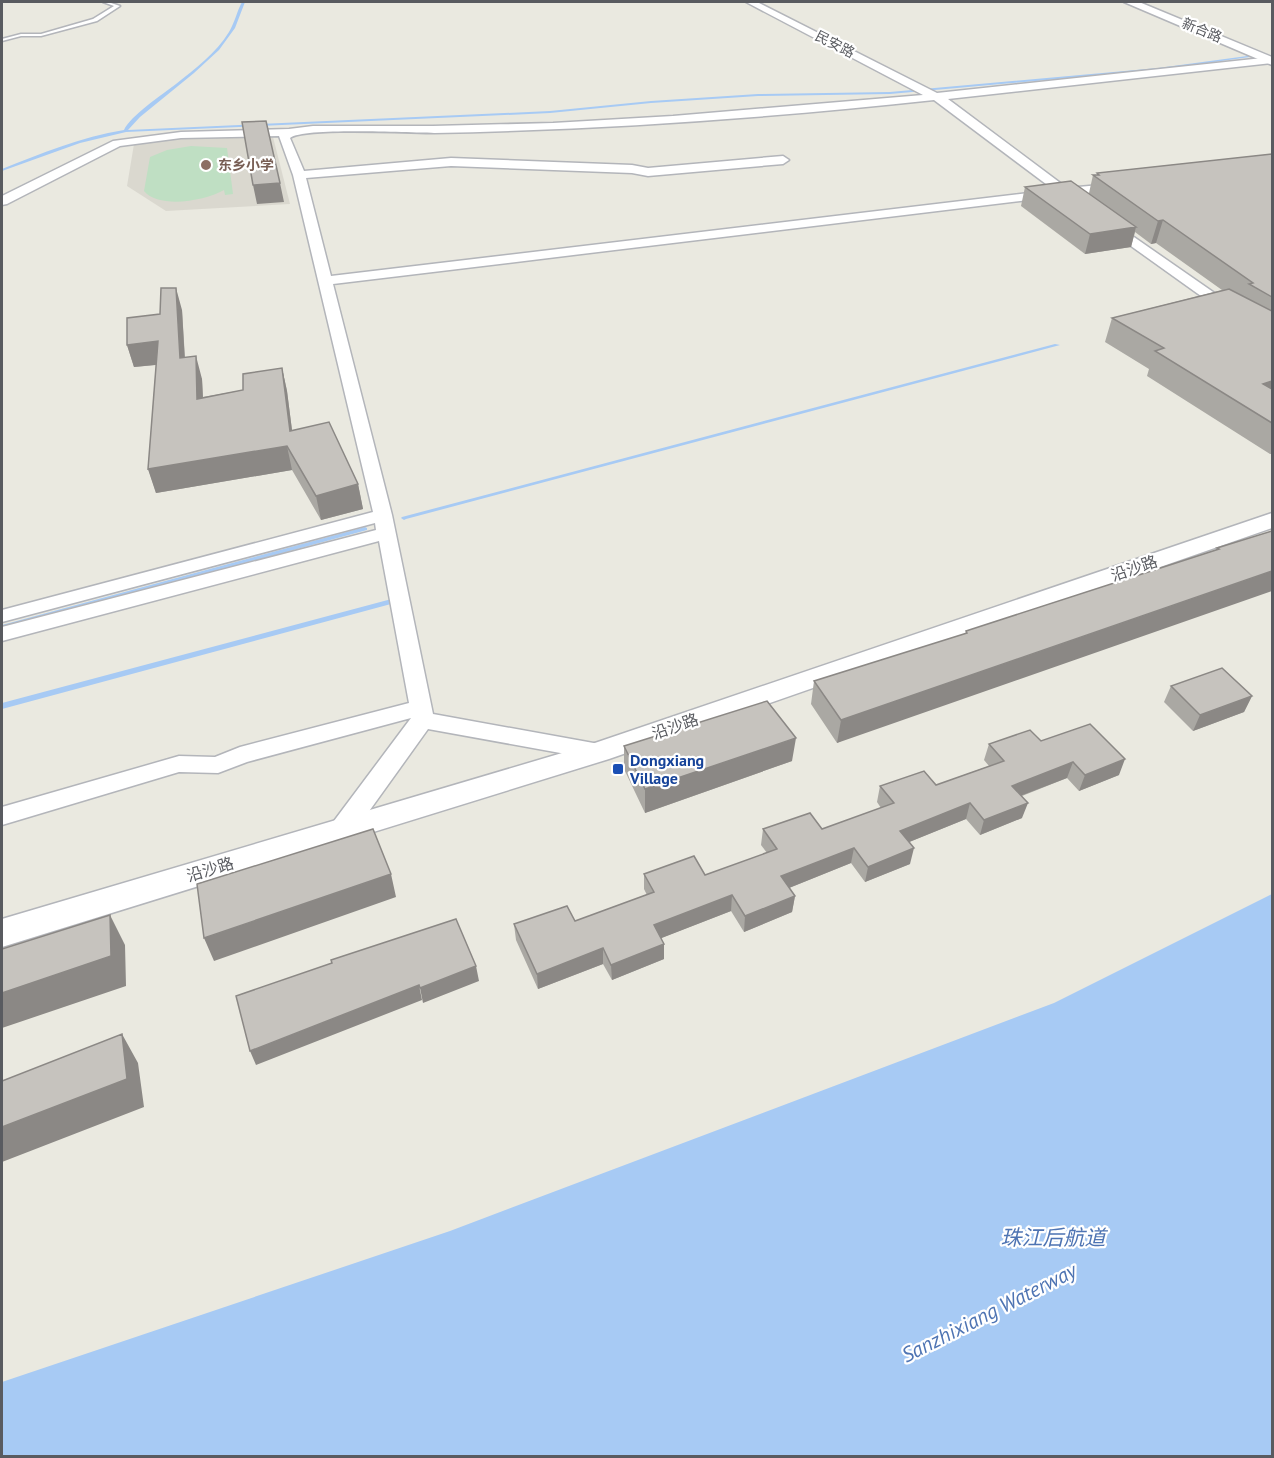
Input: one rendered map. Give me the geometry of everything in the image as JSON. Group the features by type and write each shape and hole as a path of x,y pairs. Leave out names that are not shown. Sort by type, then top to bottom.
{"street":[{"name":"民安路","path":"751,2 936,97 1234,313 1272,334"},
{"name":"新合路","path":"1131,2 1266,58"},
{"path":"2,201 117,143 181,135 290,132 313,129 516,128 732,115 936,97 1266,58"},
{"path":"290,132 284,137 299,175 385,524 422,714 343,828"},
{"path":"299,175 451,162 632,169 648,172 783,160"},
{"path":"324,281 1135,184"},
{"name":"沿沙路","path":"2,933 599,752 1272,520"},
{"path":"4,611 385,524"},
{"path":"2,634 385,524"},
{"path":"2,816 179,764 218,765 240,755 422,714 599,752"}],"lane":[{"path":"2,40 21,34 41,35 95,20 118,6 105,2"}],"shaded area":[{"name":"东乡小学","path":"185,137 273,137 290,204 166,211 127,186 134,144"}],"green space":[{"path":"191,146 227,148 233,194 225,195 224,190 194,200 171,201 151,197 144,191 150,157 167,150"}],"water":[{"name":"珠江后航道","path":"1272,894 1272,1456 2,1456 2,1382 450,1231 1054,1003"}],"building":[{"path":"266,121 280,183 253,185 242,122"},
{"path":"1272,154 1272,297 1249,284 1253,283 1163,220 1158,221 1093,175 1099,175 1097,173"},
{"path":"1071,181 1136,227 1090,234 1025,187"},
{"path":"161,288 176,288 180,358 196,356 197,399 243,390 243,374 282,368 290,431 329,422 358,484 316,496 287,446 148,469 158,341 127,345 127,318 160,314"},
{"path":"1229,289 1272,311 1272,381 1263,384 1272,389 1272,423 1155,351 1164,348 1112,318"},
{"path":"1272,531 1272,571 841,720 814,681 967,633 966,631"},
{"path":"1222,668 1252,696 1200,715 1171,686"},
{"path":"767,701 796,738 645,789 624,746"},
{"path":"1090,724 1125,759 1085,775 1073,762 1012,786 1028,803 984,820 970,803 900,831 914,848 868,867 854,848 781,876 795,896 745,916 732,895 654,925 664,944 611,965 603,948 537,974 514,924 567,906 575,921 654,892 644,874 694,856 705,875 777,849 763,829 810,813 822,829 894,803 880,786 924,771 936,785 1004,761 989,744 1030,730 1041,741"},
{"path":"373,829 391,874 204,938 197,884"},
{"path":"110,915 111,956 2,993 2,949"},
{"path":"456,919 476,966 420,988 419,985 250,1051 236,996 332,963 331,960"},
{"path":"122,1034 127,1079 2,1127 2,1081"}],"waterway":[{"path":"126,131 126,128 138,116 218,49 233,28 243,2"},
{"path":"126,131 550,112 758,95 890,93 1158,69 1262,55"},
{"path":"2,170 78,142 126,131"},
{"path":"404,518 1057,345"},
{"path":"2,627 365,529"},
{"path":"2,706 399,599"}],"place":[{"name":"东乡小学","path":"206,165"},
{"name":"Dongxiang Village","path":"618,769"}],"water label":[{"name":"Sanzhixiang Waterway","path":"989,1313"}]}
